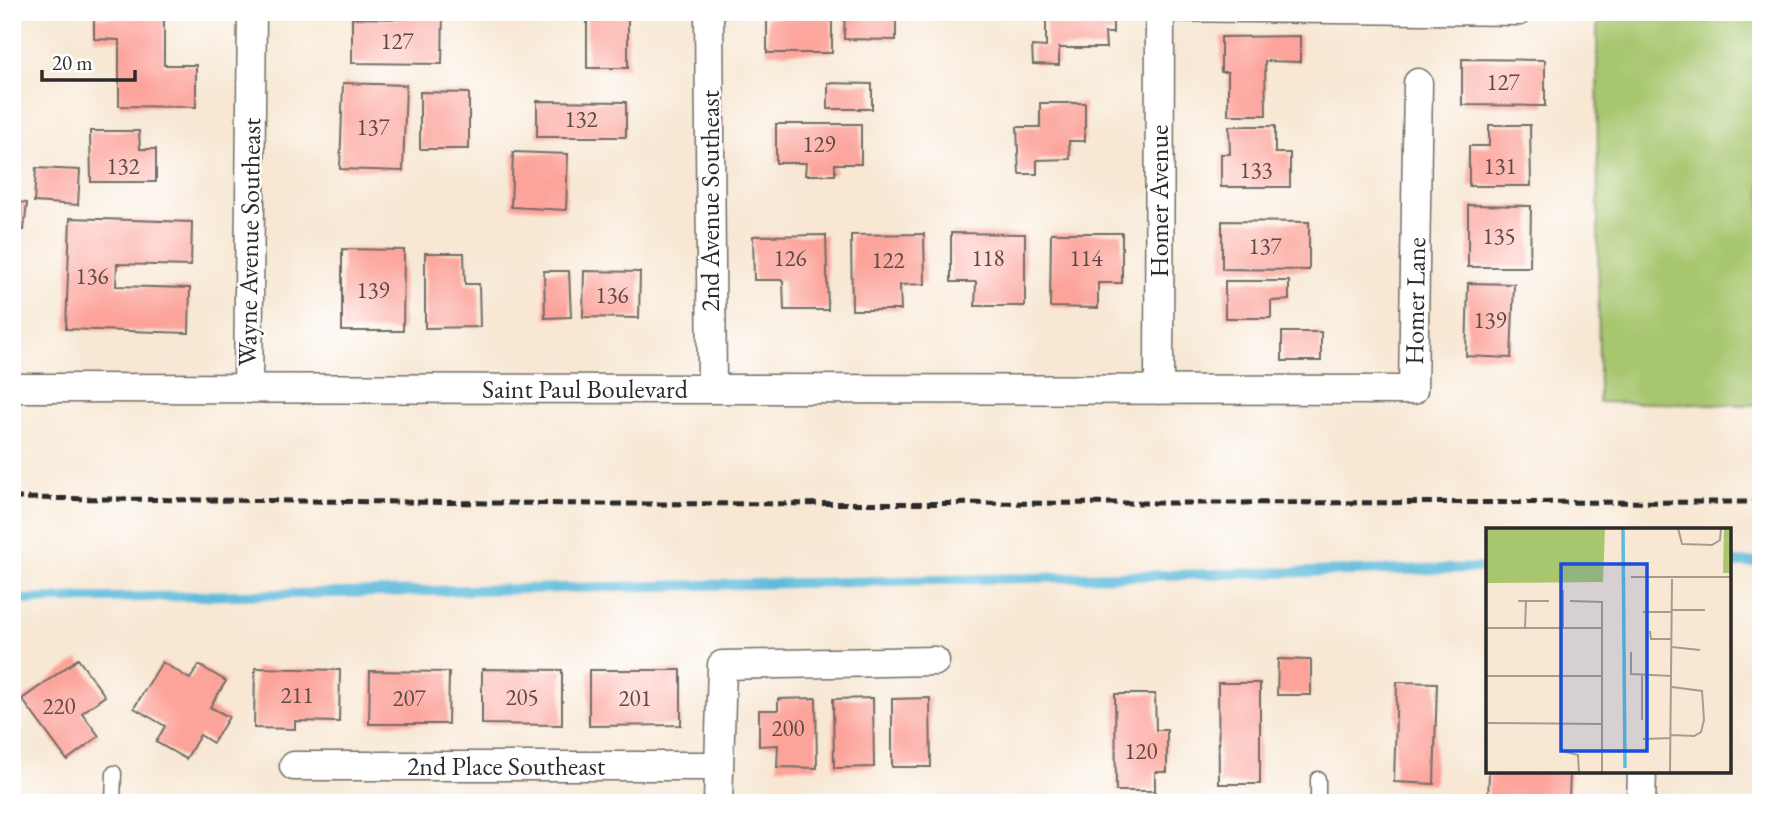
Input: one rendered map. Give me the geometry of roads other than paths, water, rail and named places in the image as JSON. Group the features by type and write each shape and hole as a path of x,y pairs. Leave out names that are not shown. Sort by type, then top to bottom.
{"street":[{"name":"Wayne Avenue Southeast","path":"248,388 252,12"},
{"name":"2nd Avenue Southeast","path":"709,12 712,389"},
{"name":"Homer Avenue","path":"1158,390 1160,13"},
{"name":"Homer Lane","path":"1158,390 1413,390 1418,83"},
{"name":"Saint Paul Boulevard","path":"12,388 1158,390"},
{"path":"718,803 722,665 935,662"},
{"name":"2nd Place Southeast","path":"294,766 719,766"},
{"path":"1641,803 1642,773"}],"lane":[{"path":"1160,13 1521,18"},
{"path":"113,803 114,773"},
{"path":"1318,779 1318,803"}],"waterway":[{"path":"1731,563 1761,562"},
{"path":"12,600 1486,568"}],"railway":[{"path":"12,498 595,504 1761,502"}]}
